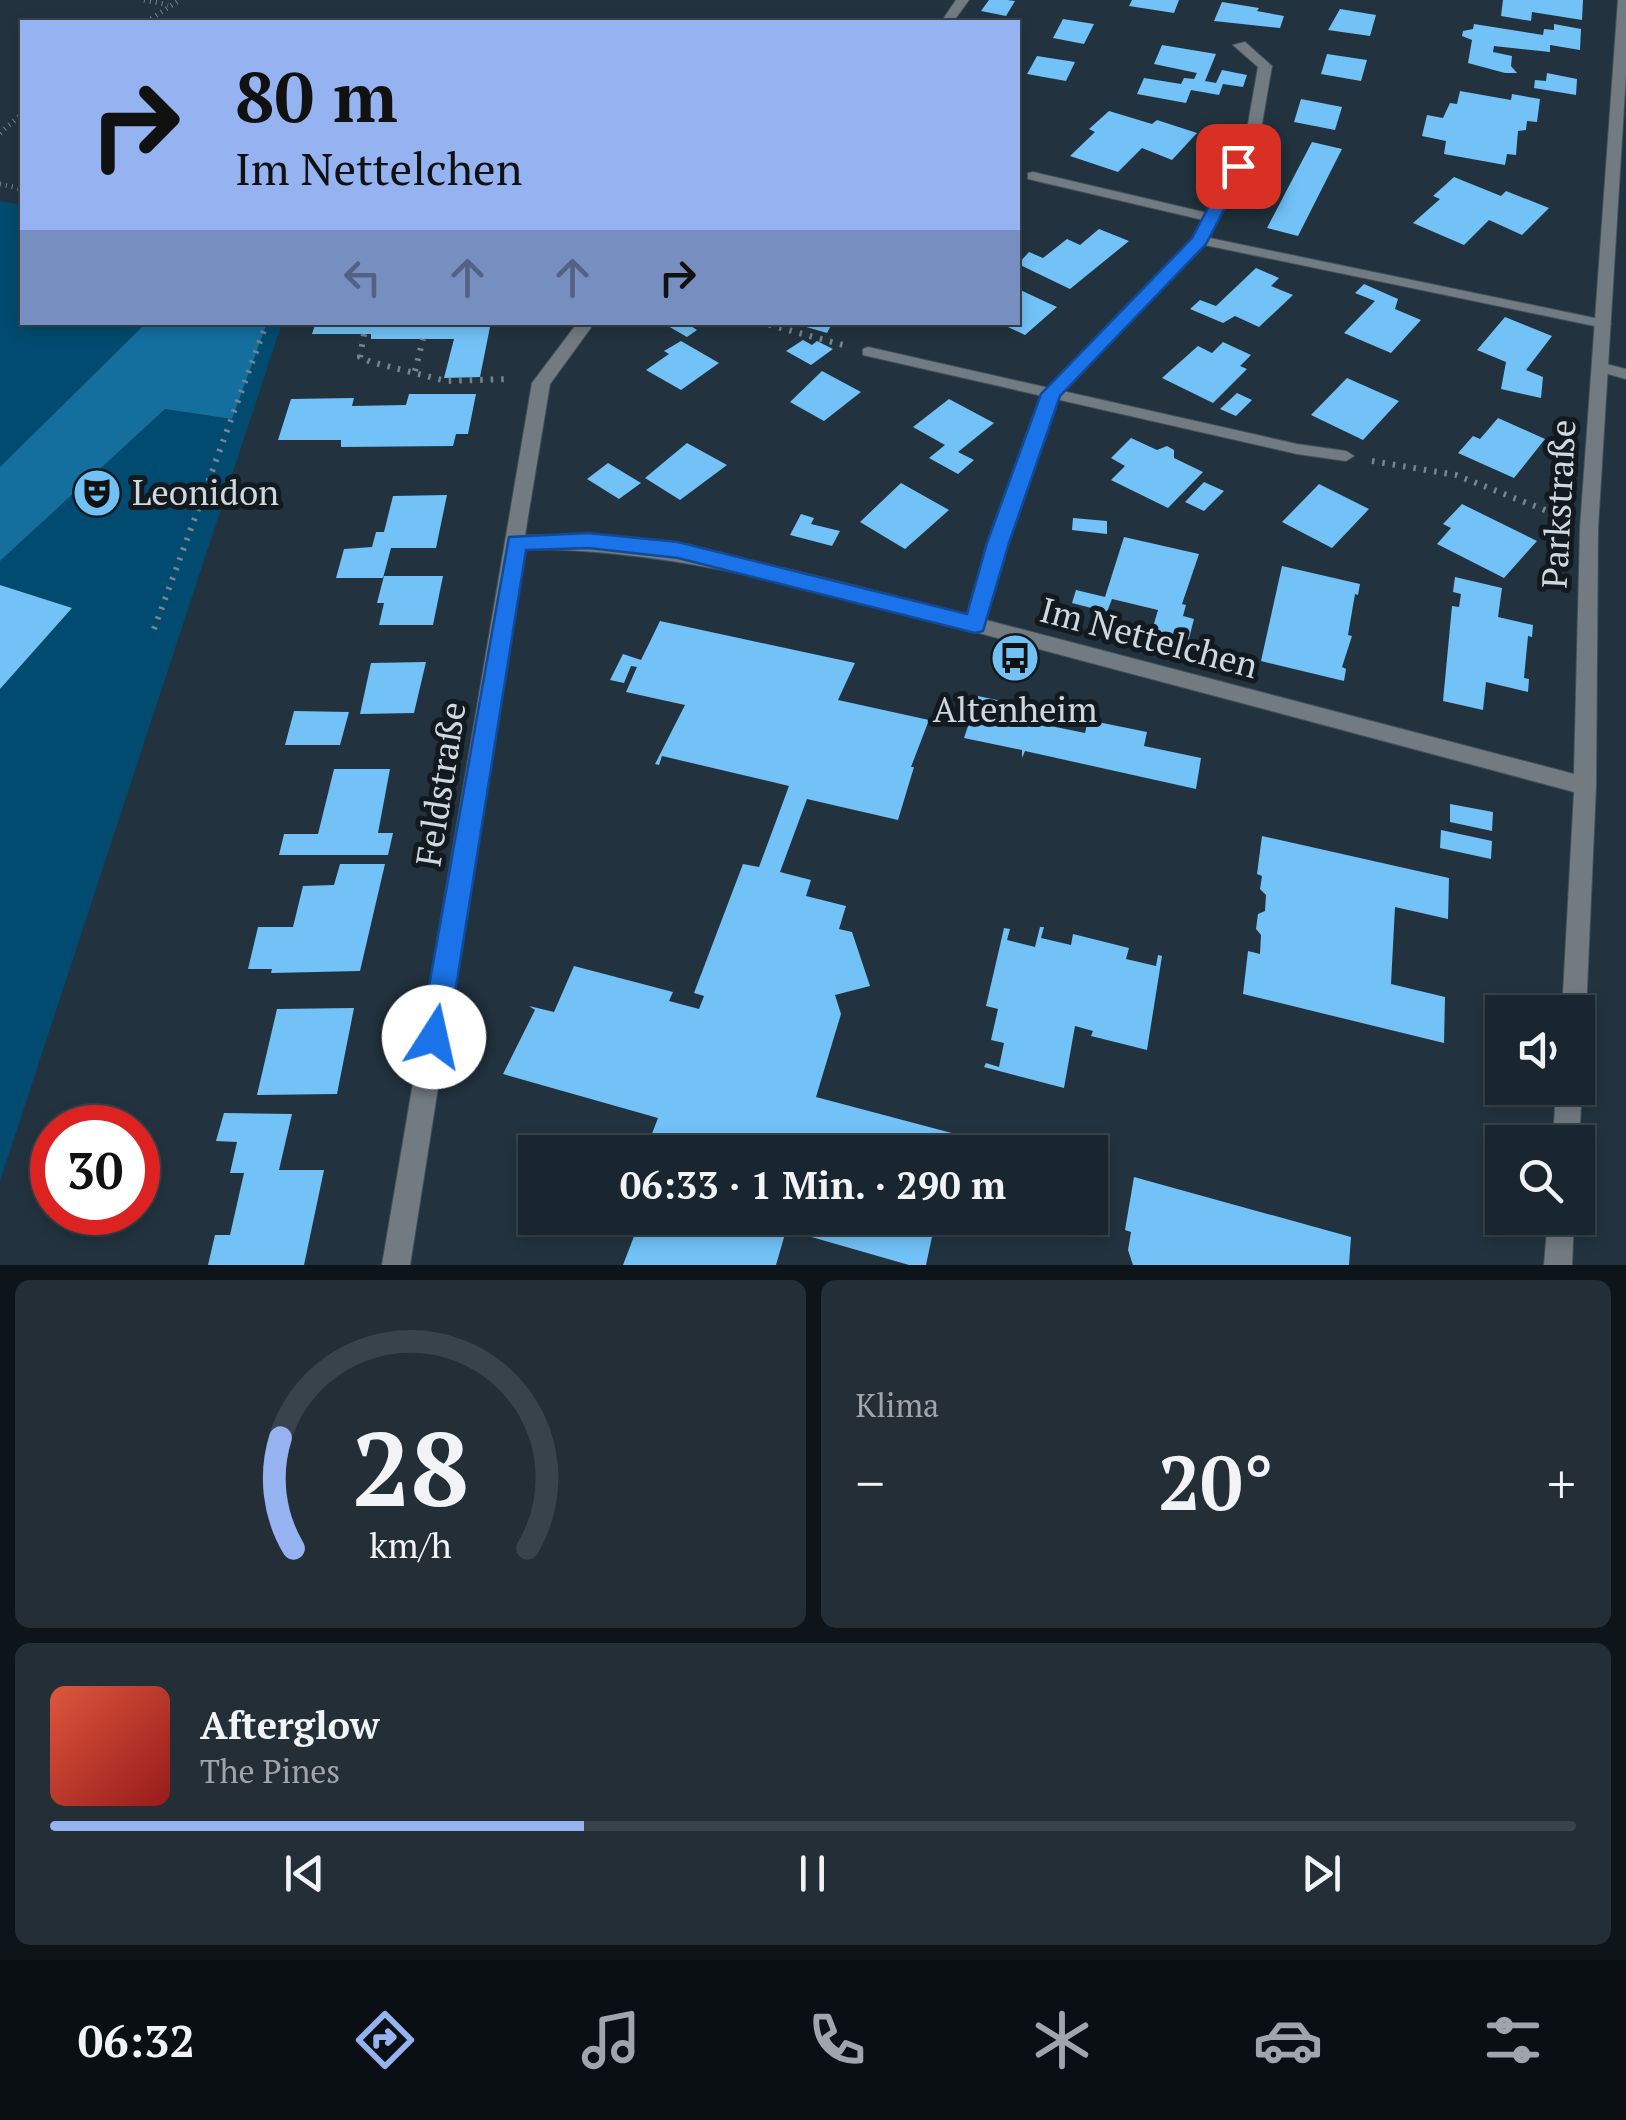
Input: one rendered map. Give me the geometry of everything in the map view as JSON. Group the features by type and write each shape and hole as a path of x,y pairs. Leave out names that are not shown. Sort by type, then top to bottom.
{"street":[{"name":"Parkstraße","path":"1575,995 1586,786 1589,528 1624,0"},
{"path":"975,625 998,543 1051,394 1200,240 1252,141 1265,66 1240,46"},
{"name":"Feldstraße","path":"396,1265 541,383 581,325"},
{"name":"Im Nettelchen","path":"516,542 588,540 678,550 1586,786"},
{"path":"1558,1265 1560,1235"}],"lane":[{"path":"1033,176 1212,218"},
{"path":"1200,240 1604,324"},
{"path":"868,352 1346,456"},
{"path":"1602,368 1626,374"}],"path":[{"path":"144,0 170,6"},
{"path":"149,20 180,0"},
{"path":"0,132 20,116"},
{"path":"154,629 266,325"},
{"path":"769,325 868,352"},
{"path":"364,334 360,357 446,381 510,379 541,383"},
{"path":"416,371 422,339"},
{"path":"1346,456 1456,476 1589,528"}],"shaded area":[{"path":"0,201 20,205 20,325 144,325 0,467"},
{"path":"144,325 266,325 232,419 165,409 0,561 0,467"},
{"path":"266,325 281,325 0,1181 0,689 72,608 0,585 0,561 165,409 232,419"}],"building":[{"path":"989,0 1015,1 1006,16 981,11"},
{"path":"1132,0 1179,0 1174,13 1129,6"},
{"path":"1503,0 1583,0 1582,20 1532,12 1531,21 1501,16"},
{"path":"1222,2 1284,16 1280,28 1214,21"},
{"path":"1340,9 1376,15 1370,36 1328,30"},
{"path":"1063,19 1094,24 1084,44 1053,38"},
{"path":"1474,24 1543,35 1544,29 1554,30 1554,24 1581,29 1580,50 1550,45 1550,52 1494,46 1493,52 1512,56 1511,66 1517,73 1505,73 1468,63 1472,40 1462,36"},
{"path":"1162,45 1216,54 1205,81 1216,83 1222,70 1247,75 1243,87 1223,84 1219,95 1191,90 1186,103 1137,94 1144,78 1181,84 1184,78 1194,79 1197,73 1154,64"},
{"path":"1327,54 1367,60 1361,81 1321,74"},
{"path":"1037,56 1075,62 1066,81 1027,74"},
{"path":"1547,73 1577,79 1576,95 1534,88 1535,80 1546,81"},
{"path":"1460,91 1511,100 1512,94 1540,99 1537,122 1527,121 1526,130 1518,131 1516,155 1507,154 1505,165 1444,154 1446,141 1422,136 1427,115 1443,118 1450,103 1457,104"},
{"path":"1301,99 1342,107 1335,130 1294,122"},
{"path":"1109,111 1197,133 1172,160 1142,148 1118,172 1070,156 1095,132 1089,129"},
{"path":"1312,142 1342,149 1298,236 1267,228"},
{"path":"1454,177 1501,196 1506,191 1549,208 1522,235 1489,220 1464,245 1413,223 1440,199 1433,196"},
{"path":"1099,229 1129,241 1070,289 1020,265 1029,252 1043,258 1067,239 1080,245"},
{"path":"1256,268 1279,278 1271,286 1293,295 1259,327 1235,316 1223,323 1190,309 1200,300 1216,306"},
{"path":"1364,284 1398,299 1395,309 1421,320 1391,353 1344,333 1375,301 1355,293"},
{"path":"1020,290 1057,307 1025,335 1003,325 1020,325"},
{"path":"1505,317 1552,336 1526,370 1543,377 1541,398 1501,389 1506,362 1477,350"},
{"path":"315,325 490,325 480,377 444,378 454,339 312,334"},
{"path":"666,325 690,325 697,330 687,337"},
{"path":"799,325 831,325 827,333"},
{"path":"803,340 812,345 817,341 833,349 811,365 786,351"},
{"path":"681,341 719,363 681,390 646,370 669,354 664,351"},
{"path":"1223,342 1251,355 1240,366 1247,369 1213,403 1162,378 1198,346 1212,353"},
{"path":"822,371 861,392 824,421 790,402"},
{"path":"1347,378 1399,401 1363,440 1311,415"},
{"path":"1237,393 1252,400 1236,416 1220,409"},
{"path":"409,394 476,394 468,434 456,434 453,446 341,447 341,440 278,440 291,399 354,398 352,406 406,405"},
{"path":"949,399 994,423 958,452 974,460 958,474 929,458 945,445 913,427"},
{"path":"1498,418 1545,439 1514,478 1458,453 1473,436 1480,439"},
{"path":"1131,438 1157,450 1167,446 1174,450 1174,458 1203,472 1168,508 1111,480 1125,466 1111,458"},
{"path":"687,443 727,465 680,500 645,478"},
{"path":"608,463 641,483 619,499 587,479"},
{"path":"1204,482 1224,491 1204,511 1185,502"},
{"path":"901,483 949,510 905,549 860,522"},
{"path":"1319,484 1369,509 1332,548 1282,522"},
{"path":"447,495 436,548 391,548 383,578 336,578 344,549 372,547 376,532 384,532 393,496"},
{"path":"1462,504 1537,541 1504,578 1437,544 1451,528 1443,524"},
{"path":"801,514 814,518 811,524 840,531 832,546 790,535"},
{"path":"1073,518 1107,521 1107,534 1072,530"},
{"path":"1124,537 1199,554 1182,604 1186,605 1183,616 1194,619 1187,646 1150,637 1158,610 1112,599 1107,612 1072,603 1076,590 1105,597"},
{"path":"1282,566 1360,584 1348,635 1352,636 1342,667 1346,669 1344,681 1261,661"},
{"path":"384,576 443,576 433,625 379,625 384,603 377,603"},
{"path":"1455,577 1502,588 1498,617 1533,625 1532,637 1528,636 1524,678 1529,679 1528,692 1486,682 1483,710 1443,701 1452,606 1459,607 1461,594 1453,592"},
{"path":"0,585 72,608 0,689"},
{"path":"660,621 855,663 838,700 929,720 911,767 898,820 807,799 780,872 811,880 806,896 846,906 839,929 852,932 870,986 835,995 841,1014 816,1097 959,1135 652,1135 658,1118 503,1074 535,1010 529,1006 554,1012 574,966 673,992 669,1001 699,1009 704,996 694,993 743,864 759,867 789,786 662,756 659,765 655,764 685,705 626,692 637,667 631,666 624,683 610,680 623,654 641,660"},
{"path":"426,662 414,713 360,714 371,663"},
{"path":"978,696 1034,708 1031,722 1085,733 1088,720 1147,732 1144,746 1201,758 1196,789 1025,751 1022,758 1022,750 964,738"},
{"path":"294,711 349,712 340,745 285,745"},
{"path":"334,769 390,769 378,833 393,833 388,855 279,855 284,834 318,834"},
{"path":"1450,804 1493,812 1492,831 1450,822"},
{"path":"1441,830 1492,841 1491,859 1440,848"},
{"path":"1262,836 1449,878 1448,919 1395,907 1391,984 1445,997 1444,1043 1243,994 1248,951 1260,954 1261,935 1256,929 1258,914 1265,911 1266,895 1260,889 1262,876 1257,874"},
{"path":"340,864 385,864 360,971 271,973 272,969 248,969 258,927 293,927 303,886 334,885"},
{"path":"1040,927 1044,927 1041,938 1071,945 1073,934 1129,948 1126,959 1156,966 1158,955 1162,956 1147,1050 1091,1036 1093,1031 1075,1026 1064,1088 984,1067 986,1063 999,1067 1004,1043 991,1040 998,1009 986,1006 1004,928 1010,929 1007,940 1035,947"},
{"path":"354,1008 337,1094 257,1095 277,1009"},
{"path":"224,1113 292,1114 279,1170 324,1170 304,1265 208,1265 215,1235 230,1235 244,1173 230,1173 237,1142 216,1141"},
{"path":"1134,1177 1351,1237 1349,1265 1133,1265 1128,1250 1131,1232 1125,1230"},
{"path":"634,1235 785,1235 776,1265 623,1265"},
{"path":"932,1235 926,1265 909,1265 808,1236"}],"place":[{"name":"Leonidon","path":"97,493"},
{"name":"Altenheim","path":"1015,658"}],"route":[{"path":"434,1037 516,542 588,540 678,550 975,625 998,543 1051,394 1200,240 1238,166"}]}
